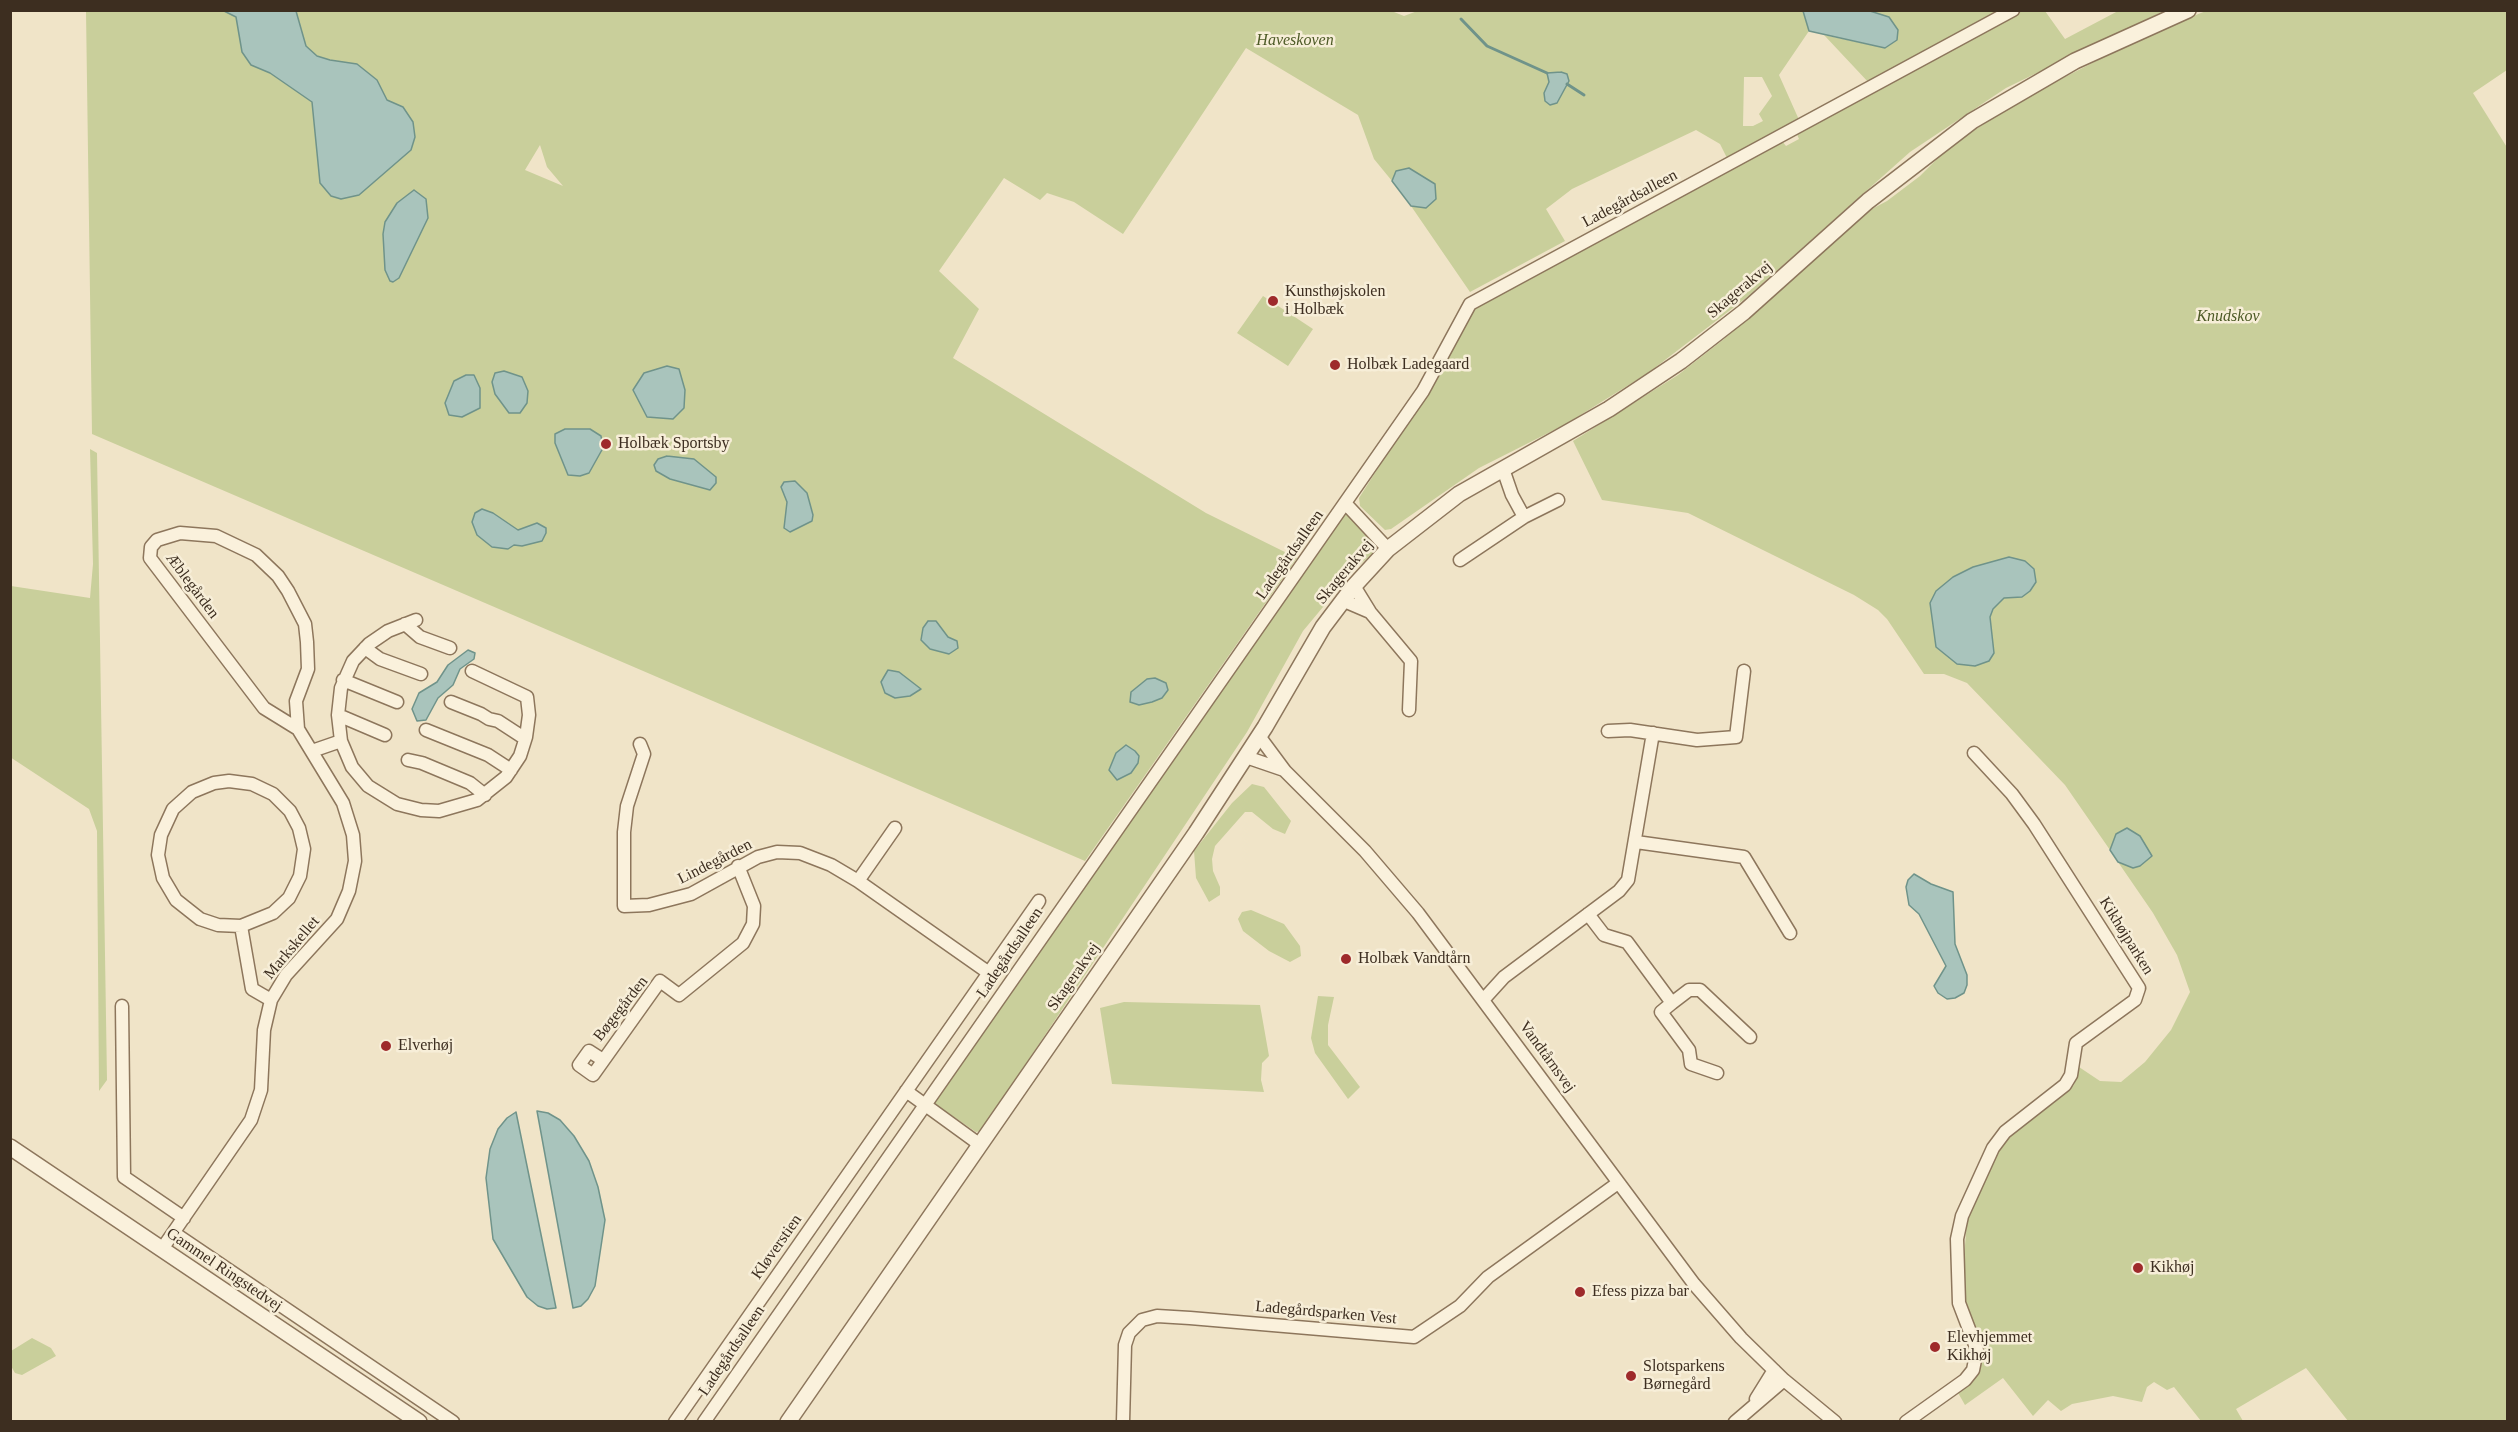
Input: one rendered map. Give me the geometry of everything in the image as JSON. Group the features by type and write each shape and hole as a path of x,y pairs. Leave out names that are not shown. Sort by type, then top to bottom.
{"street":[{"name":"Ladegårdsalleen","path":"704,1422 1081,878 1346,504 1423,391 1470,304 2013,10"},
{"name":"Skagerakvej","path":"788,1422 1196,834 1259,736 1316,638 1342,600 1388,549 1434,511 1497,472 1609,410 1681,361 1744,312 1868,201 1972,121 2075,61 2188,10"},
{"path":"1497,472 1524,518"},
{"path":"1460,560 1524,518 1558,500"},
{"name":"Ladegårdsalleen","path":"1346,504 1388,549"},
{"name":"Æblegården","path":"180,533 216,536 256,555 278,576 298,609 304,624 307,642 308,669 296,701 298,729 276,718 264,708 150,558 151,547 157,540 180,533"},
{"path":"1354,586 1370,612 1411,662 1409,710"},
{"path":"1342,600 1370,612"},
{"path":"450,648 420,637 411,622 388,631 365,648 353,661 343,680 338,715 341,741 347,758 361,779 381,797 421,810 439,811 468,804 486,795 511,770 526,737 529,715 527,697 472,671"},
{"path":"365,648 380,659 421,674"},
{"path":"1608,731 1630,730 1697,740 1736,737 1744,671"},
{"path":"343,680 389,697 396,702"},
{"name":"Æblegården","path":"276,718 296,701"},
{"path":"451,702 498,721 526,737"},
{"path":"338,715 385,735"},
{"name":"Markskellet","path":"162,1249 231,1152 257,1107 263,1076 264,1030 271,1000 286,975 337,919 348,897 353,873 354,842 348,815 338,794 298,729"},
{"path":"426,730 488,755 511,770"},
{"path":"1481,994 1619,891 1628,880 1653,733"},
{"name":"Vandtårnsvej","path":"1259,736 1285,771 1373,859 1481,994 1694,1284 1784,1380 1835,1422"},
{"path":"312,751 341,741"},
{"name":"Lindegården","path":"640,744 644,753 627,806 624,906 650,905 691,894 738,866 777,852 800,853 831,865 858,881 989,973"},
{"name":"Kikhøjparken","path":"1906,1422 1965,1380 1973,1370 1977,1350 1959,1303 1957,1239 1962,1216 1999,1138 2065,1085 2071,1075 2076,1044 2135,1000 2139,988 2034,824 2012,794 1974,753"},
{"name":"Vandtårnsvej","path":"1246,757 1285,771"},
{"path":"408,760 422,763 470,783 486,795"},
{"path":"229,781 252,784 273,794 290,811 299,828 304,849 300,876 289,898 273,913 241,926 218,925 200,919 176,900 163,878 158,855 161,835 173,809 192,792 214,783 229,781"},
{"path":"858,881 896,828"},
{"path":"1636,842 1744,857 1790,933"},
{"name":"Bøgegården","path":"603,1060 660,981 679,995 744,943 753,924 754,906 738,866"},
{"name":"Kløverstien","path":"675,1422 1039,901"},
{"path":"1588,914 1604,935 1627,942 1672,1003"},
{"path":"241,926 252,989 271,1000"},
{"path":"1717,1073 1691,1064 1689,1050 1661,1012 1689,990 1700,990 1750,1037"},
{"path":"122,1006 124,1177 184,1218"},
{"path":"906,1091 980,1144"},
{"name":"Gammel Ringstedvej","path":"10,1147 419,1422"},
{"name":"Ladegårdsparken Vest","path":"1123,1422 1125,1345 1129,1333 1142,1320 1157,1316 1414,1337 1460,1306 1488,1277 1618,1183"},
{"path":"174,1233 453,1422"},
{"path":"1751,1407 1774,1370"},
{"path":"1735,1422 1784,1380"},
{"path":"393,1404 404,1389"}],"green space":[{"name":"Holbæk Sportsby","path":"1389,10 1404,16 1420,10 1803,10 1809,31 1779,75 1800,122 1728,160 1720,144 1696,130 1572,189 1546,209 1565,241 1470,292 1411,206 1426,208 1396,171 1392,181 1374,159 1358,115 1246,48 1123,234 1074,202 1047,193 1040,200 1004,178 939,271 979,309 953,358 1206,513 1297,558 1085,861 92,434 86,11","holes":["1744,77 1762,77 1772,96 1759,114 1763,121 1753,126 1743,126","540,145 547,167 563,186 525,170"]},
{"path":"1870,11 2005,11 1870,84 1824,35 1885,48 1889,17"},
{"path":"2019,11 2045,11 2065,39 2118,11 2164,11 2006,88 1910,152 1746,298 1648,373 1566,424 1479,468 1391,529 1385,530 1360,506 1359,498 1410,418 1464,316 1481,301 1782,141 1786,146 1799,139 1796,132"},
{"name":"Knudskov","path":"2206,11 2507,11 2507,70 2473,93 2508,149 2507,1421 2348,1421 2306,1368 2236,1409 2243,1421 2201,1421 2174,1387 2167,1390 2154,1382 2147,1387 2142,1402 2113,1396 2072,1404 2061,1411 2048,1400 2033,1416 2003,1378 1965,1405 1957,1391 1971,1381 1983,1361 1981,1343 1966,1308 1964,1257 1967,1222 1996,1155 2010,1136 2074,1085 2079,1067 2100,1081 2121,1082 2145,1062 2171,1030 2190,992 2177,955 2153,913 2118,862 2133,868 2116,834 2110,850 2065,785 1967,683 1944,674 1924,674 1887,619 1878,610 1854,595 1688,513 1602,500 1573,441 1678,375 1724,339 1872,209 1887,201 1920,176 1950,146 2010,107 2061,79 2153,32"},
{"path":"1263,296 1313,329 1288,366 1237,333"},
{"path":"90,449 97,453 107,1080 99,1091 97,831 89,809 10,757 11,586 90,598 93,564"},
{"path":"1344,512 1348,513 1372,539 1374,552 1353,571 1303,631 1247,732 981,1131 976,1132 932,1102"},
{"path":"1252,784 1264,787 1291,821 1285,834 1273,829 1252,812 1245,812 1215,846 1212,859 1213,871 1220,887 1220,895 1209,902 1196,878 1194,851 1232,803"},
{"path":"1251,910 1284,924 1300,946 1301,956 1290,962 1269,951 1243,931 1238,919 1242,912"},
{"path":"1318,996 1334,997 1328,1025 1328,1045 1360,1087 1348,1099 1315,1053 1311,1038"},
{"path":"1124,1002 1260,1005 1269,1056 1262,1063 1261,1080 1264,1092 1112,1084 1100,1008"},
{"path":"32,1338 51,1348 56,1356 22,1375 15,1373 11,1366 11,1351"}],"water":[{"path":"224,11 296,11 306,46 317,56 357,64 377,80 387,100 403,107 413,122 415,137 411,150 359,195 341,199 331,196 320,183 312,102 270,73 251,65 242,52 236,17"},
{"path":"1803,11 1870,11 1889,17 1898,30 1897,40 1885,48 1809,31"},
{"path":"1547,73 1567,74 1569,81 1557,103 1550,105 1545,101 1544,93 1549,82"},
{"path":"1409,168 1435,184 1436,199 1426,208 1411,206 1392,181 1396,171"},
{"path":"414,190 426,199 428,218 399,278 393,282 390,281 385,270 383,234 385,222 397,203"},
{"path":"667,366 679,369 685,390 684,408 673,419 647,417 633,390 644,373"},
{"path":"504,371 522,377 528,391 527,403 520,413 509,413 495,394 492,382 495,373"},
{"path":"466,375 474,375 480,388 480,408 462,417 449,415 445,403 454,381"},
{"path":"565,429 590,429 601,436 603,448 589,473 580,476 568,475 555,443 555,434"},
{"path":"667,456 694,459 716,477 716,483 710,490 670,479 656,471 654,465 658,459"},
{"path":"795,481 807,493 813,515 812,521 790,532 784,528 787,502 781,487 784,482"},
{"path":"482,509 493,513 518,530 537,523 546,528 546,533 542,541 522,546 514,545 508,549 492,547 477,535 472,522 475,513"},
{"path":"2009,557 2025,561 2034,569 2036,582 2022,597 2004,598 1993,609 1990,617 1994,653 1989,661 1975,666 1957,664 1936,647 1930,603 1936,591 1953,577 1973,567"},
{"path":"928,621 936,621 948,637 957,641 958,648 949,654 930,649 921,640 923,628"},
{"path":"468,650 475,653 474,659 460,669 453,685 438,698 426,720 417,721 412,709 419,693 437,682 448,665"},
{"path":"888,670 899,672 921,689 910,696 895,698 885,693 881,682"},
{"path":"1155,678 1166,683 1168,690 1162,698 1152,702 1139,705 1130,702 1131,692 1147,679"},
{"path":"1126,745 1139,756 1138,763 1131,773 1117,780 1109,770 1116,753"},
{"path":"2127,828 2140,836 2152,856 2140,866 2133,868 2118,862 2110,850 2116,834"},
{"path":"1914,874 1931,884 1953,892 1955,944 1967,975 1964,993 1955,998 1947,999 1938,993 1934,986 1946,966 1919,914 1909,905 1906,887 1908,880"},
{"path":"537,1111 548,1113 560,1120 574,1136 589,1161 598,1187 605,1220 595,1286 581,1306 573,1308"},
{"path":"516,1112 556,1308 547,1309 538,1306 527,1297 493,1239 486,1178 490,1149 498,1129 507,1118"}],"waterway":[{"path":"1461,19 1487,46 1547,73"},
{"path":"1567,84 1584,95"}],"place":[{"name":"Kunsthøjskolen i Holbæk","path":"1273,301"},
{"name":"Holbæk Ladegaard","path":"1335,365"},
{"name":"Holbæk Sportsby","path":"606,444"},
{"name":"Holbæk Vandtårn","path":"1346,959"},
{"name":"Elverhøj","path":"386,1046"},
{"name":"Kikhøj","path":"2138,1268"},
{"name":"Efess pizza bar","path":"1580,1292"},
{"name":"Elevhjemmet Kikhøj","path":"1935,1347"},
{"name":"Slotsparkens Børnegård","path":"1631,1376"}],"park label":[{"name":"Haveskoven","path":"1295,41"}]}
